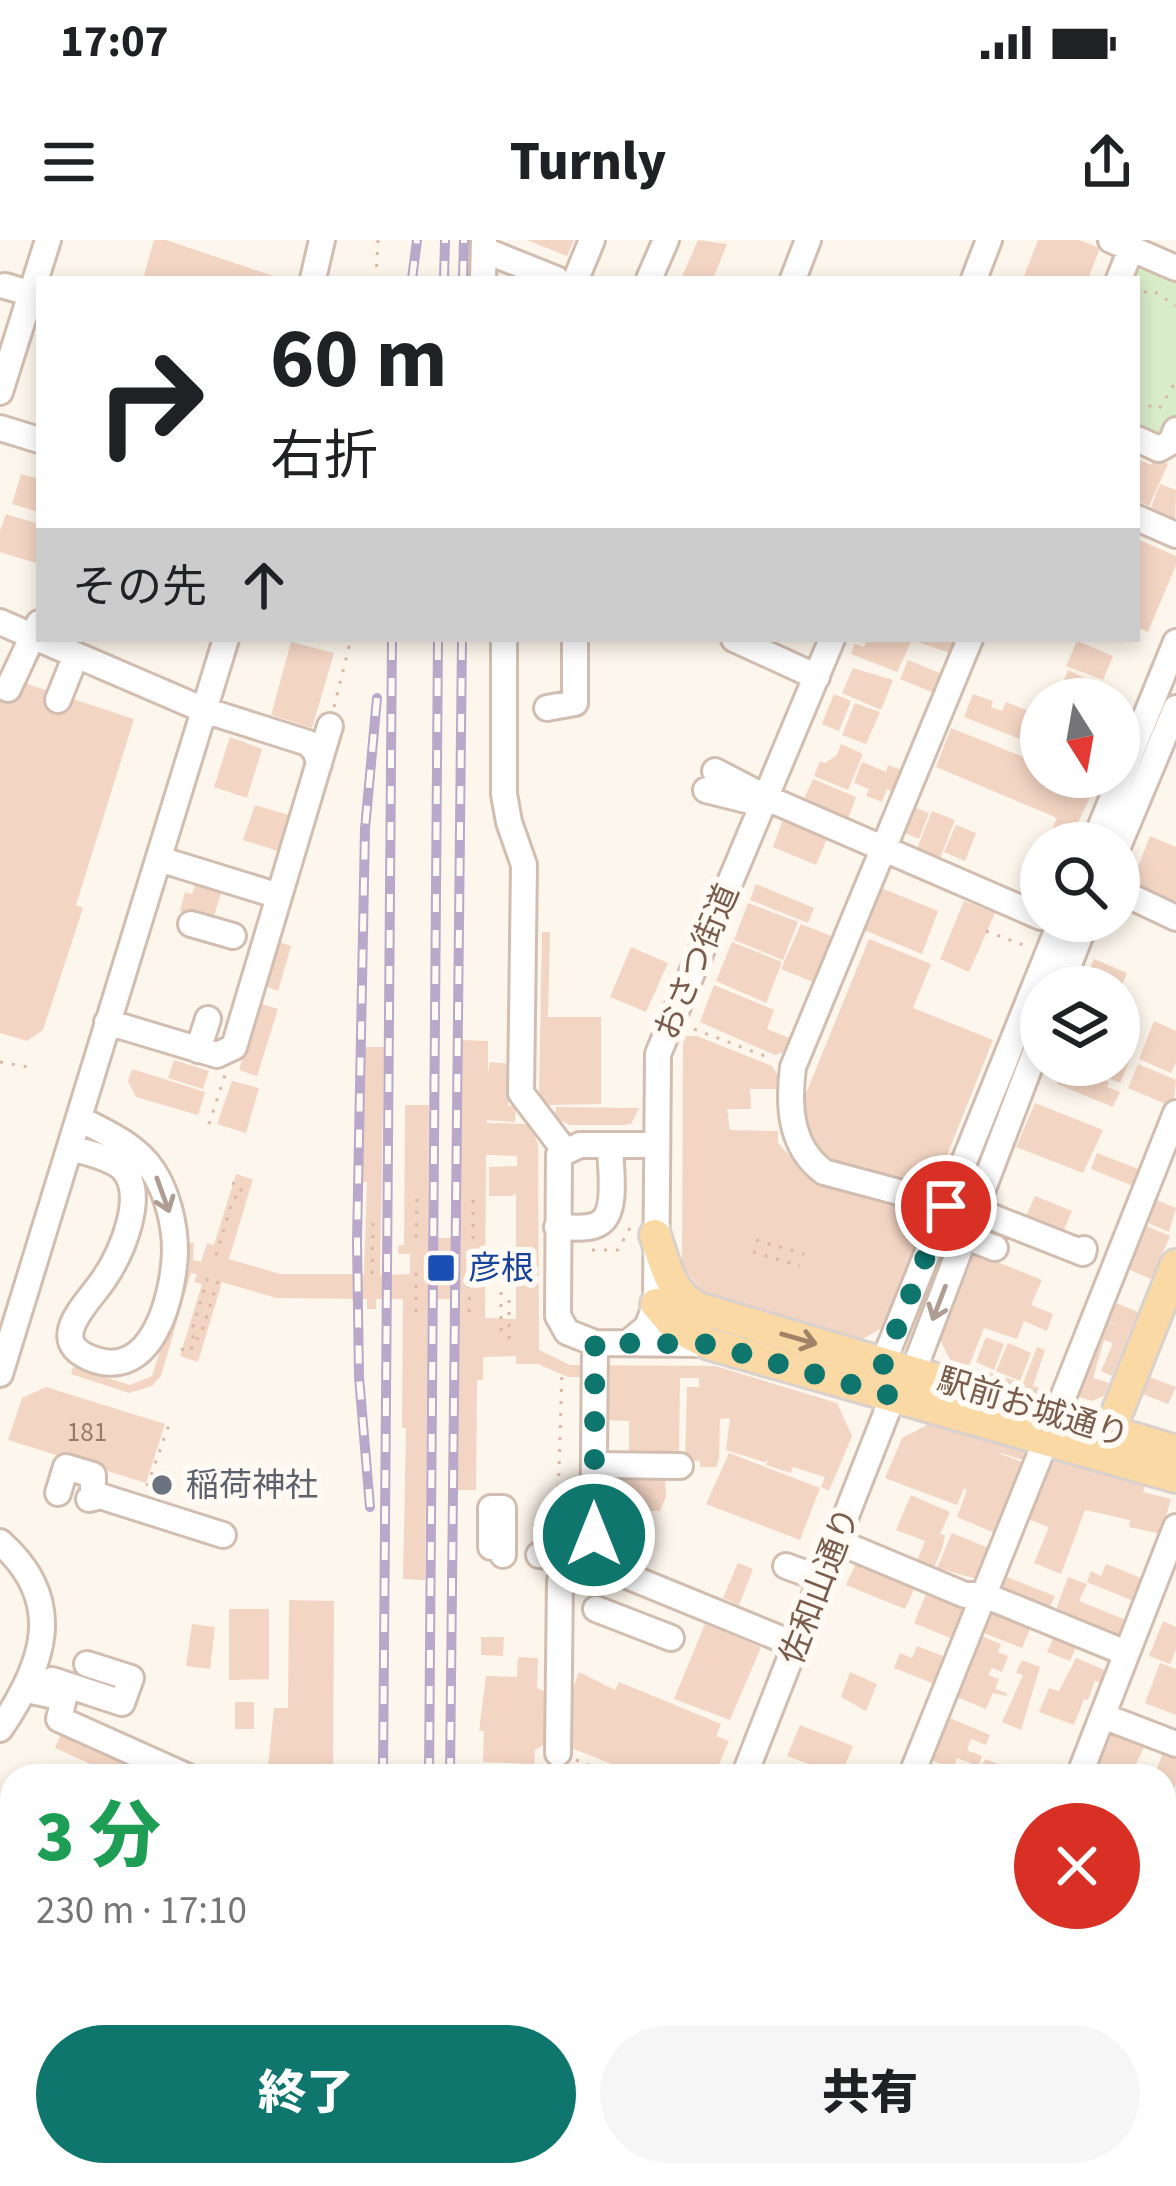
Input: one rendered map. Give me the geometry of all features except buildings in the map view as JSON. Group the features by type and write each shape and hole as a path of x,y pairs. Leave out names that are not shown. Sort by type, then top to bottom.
{"main road":[{"name":"駅前お城通り","path":"655,1235 671,1283 686,1301 896,1377 1104,1443 1176,1477"},
{"path":"1104,1443 1173,1281"},
{"name":"駅前お城通り","path":"656,1304 675,1327 709,1344 896,1377"},
{"name":"駅前お城通り","path":"1104,1443 1176,1450"}],"street":[{"path":"39,276 48,240"},
{"path":"577,276 592,240"},
{"path":"651,276 666,240"},
{"path":"794,274 808,240"},
{"path":"974,276 979,243"},
{"path":"1119,276 1121,244 1168,262"},
{"path":"313,245 313,276"},
{"path":"483,276 484,245 541,276"},
{"path":"0,392 7,350 35,290 5,286"},
{"path":"0,428 36,439"},
{"path":"1140,440 1160,449 1171,442 1176,430"},
{"path":"1140,519 1176,535"},
{"path":"0,624 36,634"},
{"path":"8,688 36,636"},
{"path":"0,1374 225,642"},
{"path":"504,642 504,794 508,822 524,865 520,1093 565,1150"},
{"path":"547,708 575,703 575,642"},
{"path":"746,642 817,676"},
{"name":"おさつ街道","path":"656,1304 658,1054 831,642"},
{"path":"1103,822 1176,642"},
{"path":"58,700 81,650 204,710 292,743 308,743 319,764"},
{"path":"967,654 884,848 847,966 794,1067 795,1136 824,1172 946,1206 995,1248"},
{"path":"1128,822 1176,708"},
{"path":"106,1022 154,1041 218,1055 234,1047 330,726"},
{"path":"710,781 1020,905"},
{"path":"159,859 251,883 272,910"},
{"path":"1140,903 1169,919"},
{"path":"191,924 233,936"},
{"path":"198,1050 208,1019"},
{"name":"佐和山通り","path":"751,1764 785,1706 796,1645 896,1377 993,1066 1020,1029"},
{"name":"佐和山通り","path":"896,1377 1000,1166 1033,1093 1032,1086"},
{"path":"916,1760 1176,1113"},
{"path":"71,1148 118,1164 128,1176 133,1196 129,1221 106,1276 73,1317 70,1333 74,1348 88,1358 126,1362 140,1356 155,1333 175,1251 172,1221 154,1172 140,1155 80,1119"},
{"path":"654,1145 580,1145 565,1150 556,1160 558,1316 567,1332 595,1343 709,1344"},
{"path":"557,1227 592,1226 606,1217 610,1146"},
{"path":"969,1225 1083,1251"},
{"path":"630,1341 647,1327 656,1304"},
{"path":"593,1562 597,1535 595,1343"},
{"path":"594,1465 680,1466"},
{"path":"58,1493 66,1467 93,1475 91,1498 100,1496 223,1535"},
{"path":"1080,1764 1126,1653 1166,1583 1176,1527"},
{"path":"836,1541 1126,1653"},
{"path":"0,1729 32,1675 42,1628 30,1578 10,1556"},
{"path":"558,1753 551,1560 593,1562 642,1577 796,1645"},
{"path":"786,1566 822,1579"},
{"path":"642,1577 609,1614 670,1638"},
{"path":"543,1646 543,1680"},
{"path":"32,1675 122,1703 131,1678 88,1664"},
{"path":"32,1675 64,1698 59,1719 159,1764"},
{"path":"1094,1731 1176,1744"}],"path":[{"path":"376,276 378,240"},
{"path":"1140,295 1153,290 1176,306"},
{"path":"1140,403 1159,409 1176,381"},
{"path":"330,726 350,642"},
{"path":"986,931 1026,946 1018,964"},
{"path":"693,1028 794,1067"},
{"path":"0,1062 28,1067"},
{"path":"209,1124 226,1070"},
{"path":"216,1255 233,1199 240,1198 241,1186 232,1183"},
{"path":"416,1195 416,1238"},
{"path":"472,1239 473,1196"},
{"path":"372,1274 373,1222"},
{"path":"756,1240 804,1254"},
{"path":"753,1252 800,1266"},
{"path":"416,1269 416,1312"},
{"path":"470,1269 470,1312"},
{"path":"195,1340 190,1334 208,1277"},
{"path":"181,1349 190,1352 200,1337 218,1280"},
{"path":"501,1292 501,1339"},
{"path":"509,1292 509,1339"},
{"path":"551,1560 559,1528 562,1371"},
{"path":"141,1484 149,1486 170,1422"},
{"path":"558,1753 587,1764"}],"green space":[{"path":"1148,267 1176,278 1176,415 1167,435 1155,440 1140,433 1140,276 1130,273"}],"railway":[{"path":"412,276 417,240"},
{"path":"444,276 445,240"},
{"path":"463,276 464,240"},
{"path":"383,1764 392,642"},
{"path":"429,1764 438,642"},
{"path":"450,1764 462,642"},
{"path":"370,1507 359,1377 357,1242 365,829 377,698"}],"place":[{"name":"彦根","path":"441,1268"},
{"name":"稲荷神社","path":"162,1485"}],"route":[{"path":"594,1535 595,1343 709,1344 892,1396 883,1363 946,1206"}]}
